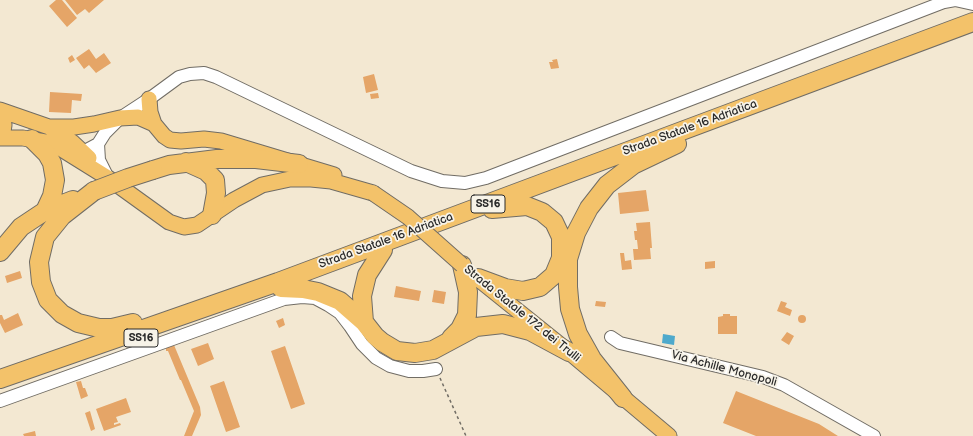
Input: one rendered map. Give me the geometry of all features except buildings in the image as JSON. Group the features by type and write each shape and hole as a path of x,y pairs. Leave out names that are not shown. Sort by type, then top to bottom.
{"highway":[{"name":"Strada Statale 16 Adriatica","path":"0,379 299,274 973,22"},
{"name":"Strada Statale 16 Adriatica","path":"0,388 281,288 973,32"},
{"path":"623,398 592,359 578,334 570,309 568,259 576,233 585,214 607,185 633,165 690,137"},
{"path":"32,139 52,163 54,174 55,180 52,196 45,211"},
{"path":"0,252 21,227 45,211 128,178 153,170 186,162 217,158 256,159 299,164"},
{"path":"186,162 206,171 215,180 216,193 212,215"},
{"path":"94,191 62,216 45,237 38,262 41,282 48,300 62,314 78,323 99,328 112,328 139,322 299,274"},
{"path":"478,278 505,288 523,291 540,287 554,275 561,258 561,237 554,222 542,212 527,206 492,209"},
{"path":"364,322 362,296 367,275 383,250"},
{"path":"446,343 460,329 467,315 468,292 462,265"},
{"path":"281,288 303,289 318,292 340,301 364,322 375,336 397,351 415,353 433,350 476,327 503,324 530,331 569,352"}],"main road":[{"path":"149,99 150,112 154,124 164,136 170,140 181,141 204,139 221,141 299,164 351,182 373,193"},
{"path":"0,111 49,127 72,142 78,154"},
{"path":"0,111 4,125 0,138 32,139 55,145 78,154 108,178 169,222 184,227 197,225 234,200 262,186 290,179 331,181 373,193"},
{"path":"49,127 94,124 120,118 138,117 154,124"},
{"name":"Strada Statale 172 dei Trulli","path":"373,193 408,218 462,265 669,436"},
{"path":"654,423 664,436"}],"street":[{"path":"78,154 98,144 105,133 120,118 179,77 190,74 204,73 216,77 411,171 442,181 465,183 486,178 945,1 955,0 973,4"},
{"path":"98,144 99,160 108,178"},
{"path":"0,401 284,299 302,297 315,298 328,304 340,313 362,344 376,358 390,366 409,371 436,369"},
{"name":"Via Achille Monopoli","path":"612,337 620,342 763,378 784,385 874,436"}],"path":[{"path":"436,369 466,436"}],"water":[{"path":"663,334 675,336 674,345 662,343"}]}
